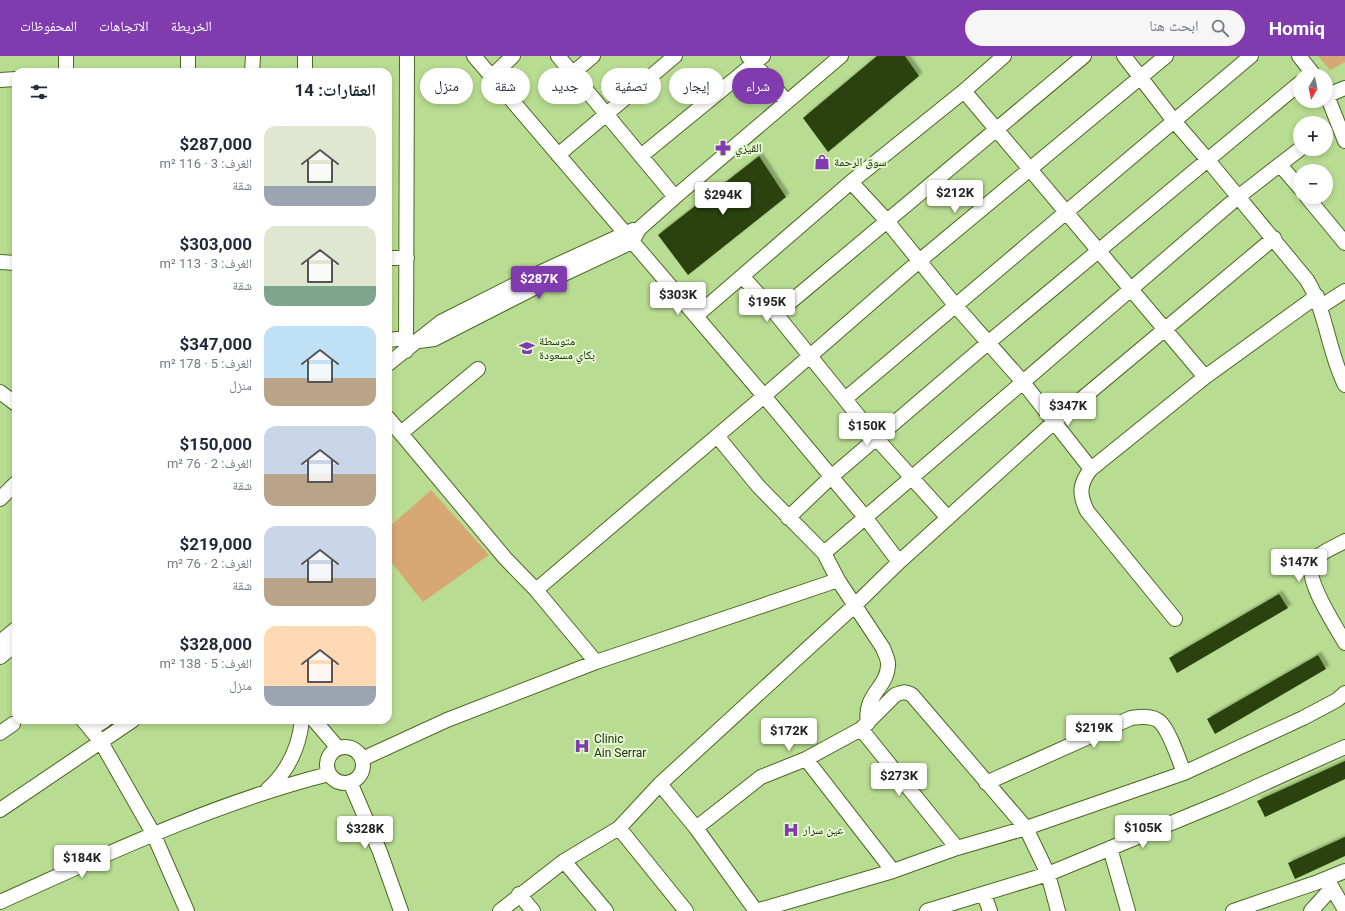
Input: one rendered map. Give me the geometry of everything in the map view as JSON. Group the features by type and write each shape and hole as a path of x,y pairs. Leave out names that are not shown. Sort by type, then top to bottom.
{"street":[{"path":"66,56 66,68"},
{"path":"188,56 188,68"},
{"path":"252,56 252,68"},
{"path":"305,56 305,68"},
{"path":"392,357 400,342 406,258 406,56"},
{"path":"474,56 485,68"},
{"path":"500,68 513,56"},
{"path":"558,56 569,68"},
{"path":"579,68 593,56"},
{"path":"558,155 675,56"},
{"path":"400,342 429,330 441,322 526,279 628,237 640,229 674,197 841,56"},
{"path":"696,316 851,182 964,91 1004,56"},
{"path":"776,314 1084,56"},
{"path":"1124,56 1174,121 1274,238 1307,280 1319,301 1341,366 1345,385"},
{"path":"536,590 764,396 918,262 1166,56"},
{"path":"845,399 1252,56"},
{"path":"1299,56 1308,68"},
{"path":"641,156 755,58 787,102"},
{"path":"0,80 12,79"},
{"path":"1333,92 1345,88"},
{"path":"788,518 831,477 1207,159 1293,89"},
{"path":"964,91 1205,377"},
{"path":"593,98 674,197"},
{"path":"515,104 764,396 865,517 899,562"},
{"path":"1333,126 1345,141"},
{"path":"824,552 912,478 1022,381 1132,290 1238,197 1293,155"},
{"path":"1280,165 1293,180"},
{"path":"851,182 887,221 918,262 955,306 990,342 1091,469"},
{"path":"1313,204 1345,243"},
{"path":"500,911 519,894 564,860 619,828 660,784 854,606 899,562 1054,422 1274,238"},
{"path":"392,258 406,258"},
{"path":"0,262 12,263"},
{"path":"742,276 776,314 877,439 948,518"},
{"path":"1175,619 1087,511 1081,497 1082,485 1091,469 1205,377 1319,301 1345,291"},
{"path":"401,433 478,369"},
{"path":"0,392 12,401"},
{"path":"392,423 505,558 536,590 596,662"},
{"path":"717,436 759,487 788,518 824,552 838,580 883,648 888,660 886,674 867,707 864,726 957,848"},
{"path":"0,499 12,487"},
{"path":"1345,541 1319,556 1313,561 1310,568 1315,589 1339,618 1345,643"},
{"path":"362,759 447,720 596,662 838,580"},
{"path":"0,642 12,638"},
{"path":"0,657 12,641"},
{"path":"696,828 761,777 806,759 864,726 896,695 906,692 912,695 1026,828 1048,874 1058,911"},
{"path":"660,784 696,828 756,911 893,871 957,848 1026,828 1184,773 1303,718 1337,700 1345,693"},
{"path":"986,783 1131,718 1141,717 1159,721 1165,729 1184,773"},
{"path":"0,733 12,724"},
{"path":"0,810 127,724"},
{"path":"266,792 288,767 301,730 302,724"},
{"path":"317,724 338,748"},
{"path":"87,725 101,742 153,833 187,911"},
{"path":"344,747 354,750 362,759 362,770 355,779 350,782 338,781 329,774 327,762 332,751 338,748 344,747"},
{"path":"930,911 1048,874 1227,800 1345,747"},
{"path":"806,759 893,871"},
{"path":"0,902 153,833 266,792 329,774"},
{"path":"350,782 380,852 401,911"},
{"path":"619,828 686,911"},
{"path":"1110,848 1128,911"},
{"path":"564,860 606,911"},
{"path":"1311,911 1329,884 1345,871"},
{"path":"1329,884 1345,910"},
{"path":"1233,911 1329,884"},
{"path":"519,894 533,911"},
{"path":"984,894 990,911"}],"shaded area":[{"path":"1318,56 1345,56 1345,62 1333,68 1328,68"},
{"path":"431,490 489,555 423,602 392,563 392,524"}],"building":[{"path":"877,56 905,56 919,76 828,152 803,118"},
{"path":"759,156 786,197 688,275 658,235"},
{"path":"1279,594 1288,608 1177,673 1169,658"},
{"path":"1318,655 1326,669 1215,734 1207,719"},
{"path":"1345,761 1345,779 1265,817 1257,801"},
{"path":"1345,837 1345,856 1295,879 1288,863"}],"place":[{"name":"القيزي","path":"723,148"},
{"name":"سوق الرحمة","path":"822,162"},
{"name":"متوسطة بكاي مسعودة","path":"527,348"},
{"name":"Clinic Ain Serrar","path":"582,746"},
{"name":"عين سرار","path":"791,830"}]}
